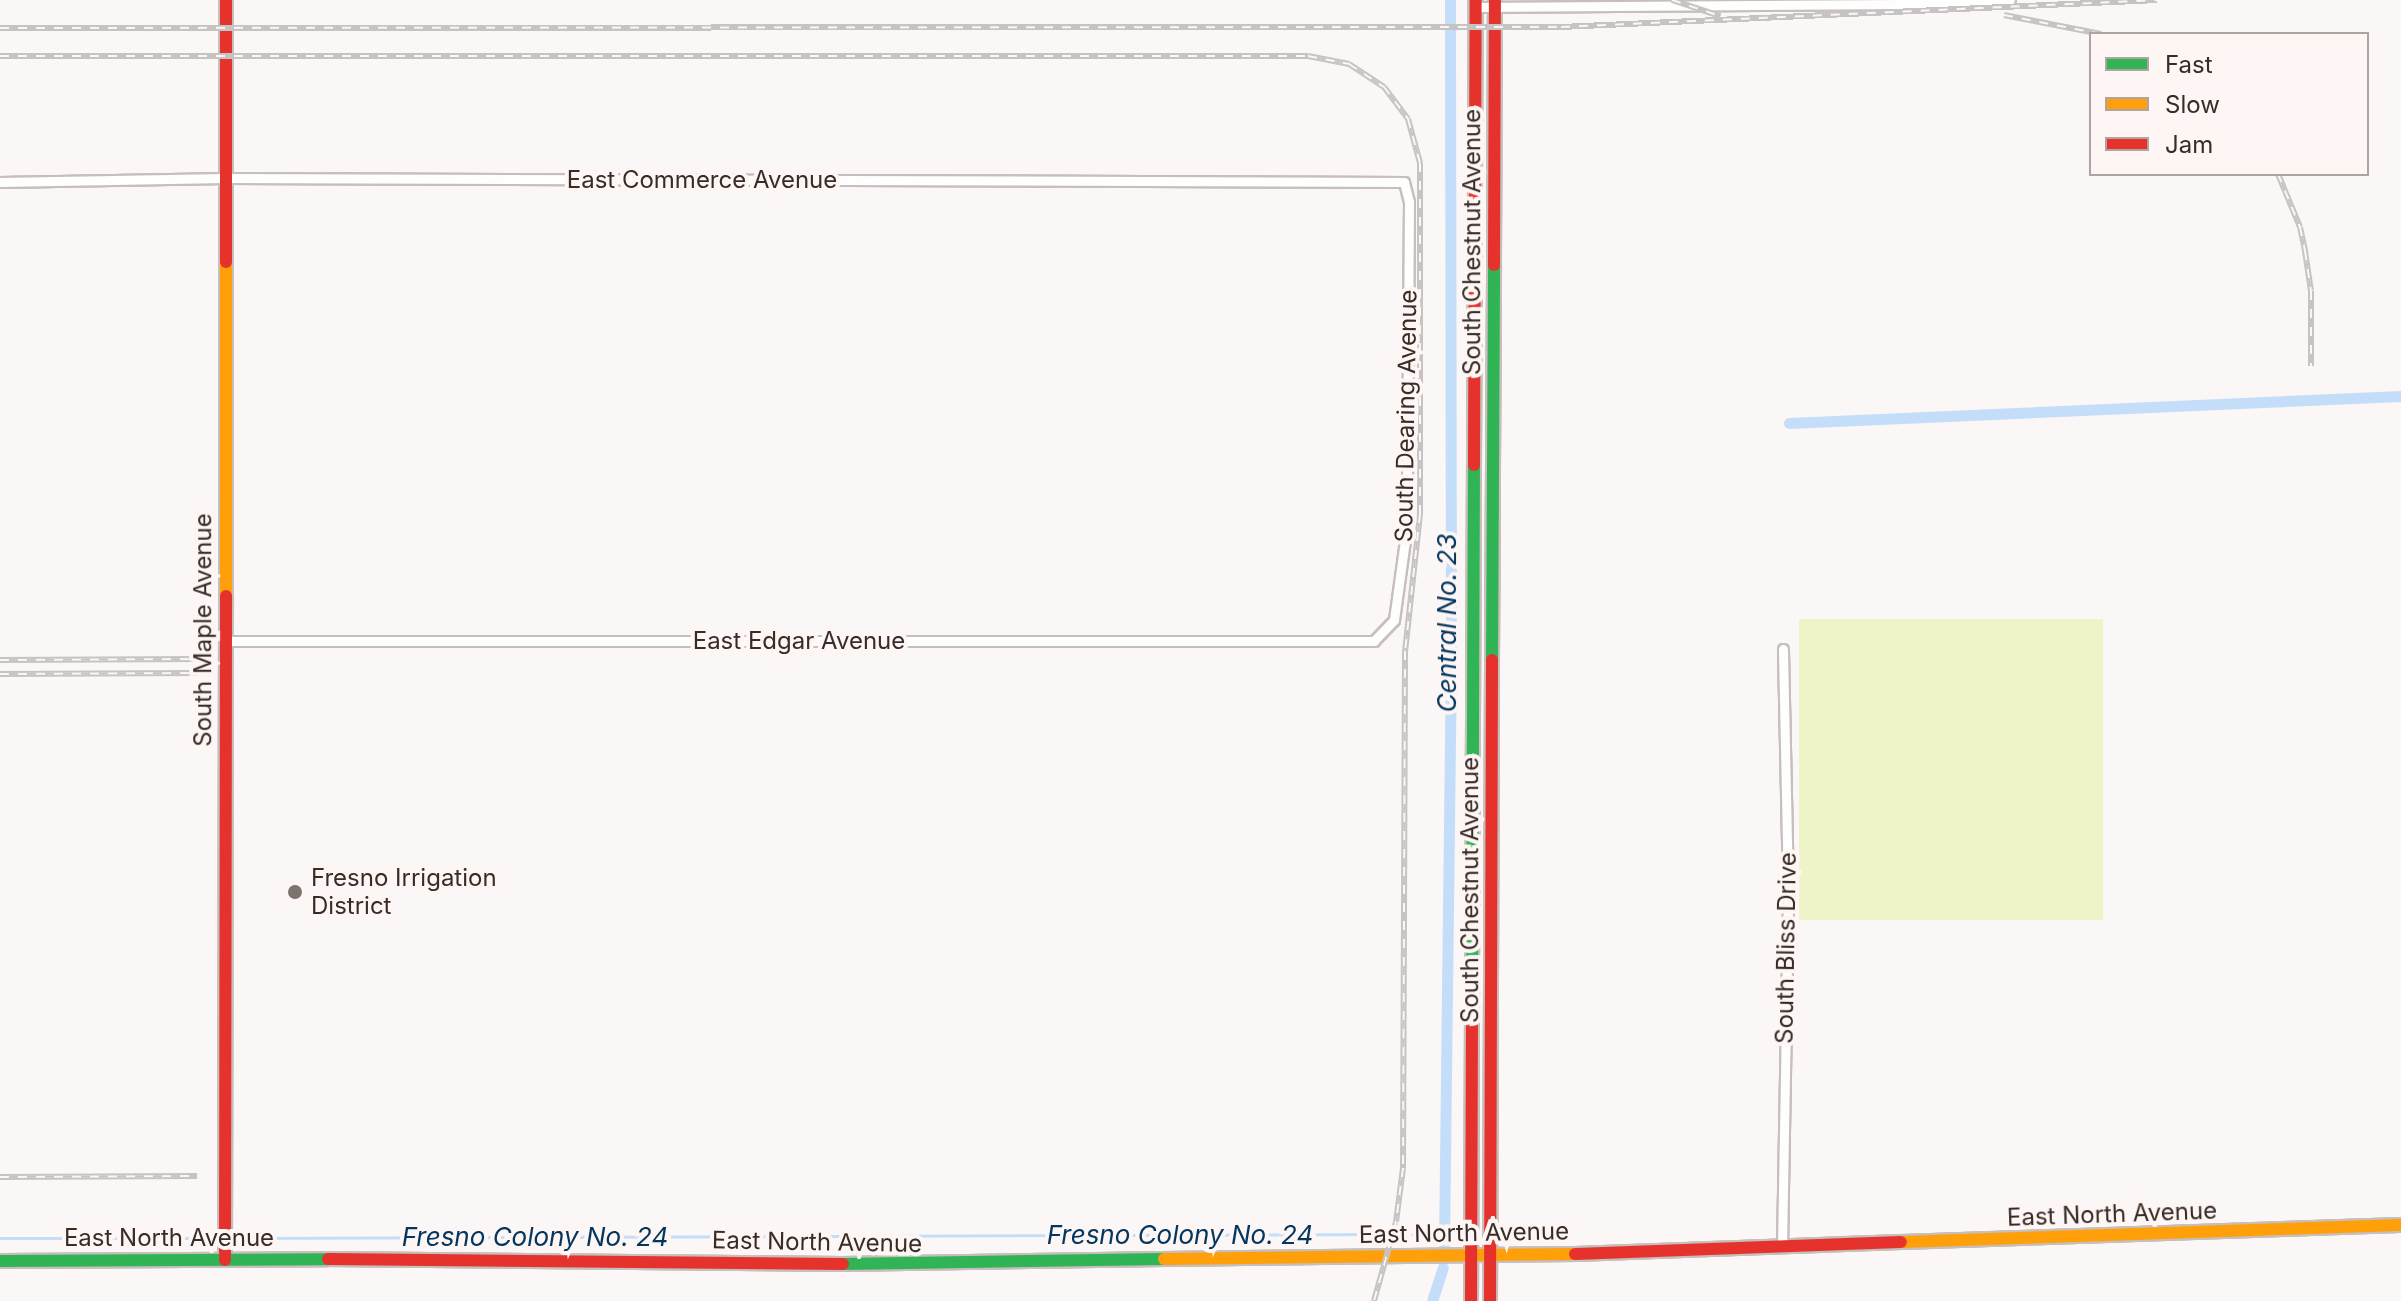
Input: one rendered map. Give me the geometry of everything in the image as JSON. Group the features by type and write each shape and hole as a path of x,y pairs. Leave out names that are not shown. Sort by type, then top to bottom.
{"street":[{"name":"South Maple Avenue","path":"225,1260 226,0"},
{"path":"1476,3 1934,4 2010,0"},
{"name":"South Chestnut Avenue","path":"1471,1301 1476,3"},
{"name":"South Chestnut Avenue","path":"1490,1301 1495,3"},
{"name":"East Commerce Avenue","path":"0,182 226,178 1404,182"},
{"name":"South Dearing Avenue","path":"1374,641 1394,620 1407,526 1409,202 1404,182"},
{"name":"East Edgar Avenue","path":"225,641 1374,641"},
{"path":"1474,642 1492,641"},
{"name":"South Bliss Drive","path":"1782,1247 1788,890 1783,649"},
{"name":"East North Avenue","path":"0,1261 889,1265 1166,1258 1471,1257 2401,1225"}],"green space":[{"path":"1799,619 2103,619 2103,920 1799,920"}],"waterway":[{"name":"Central No. 23","path":"1444,1246 1451,656 1450,0"},
{"path":"1789,423 2401,396"},
{"name":"Fresno Colony No. 24","path":"1437,1234 1444,1233"},
{"name":"Fresno Colony No. 24","path":"829,1236 1387,1234"},
{"name":"Fresno Colony No. 24","path":"1412,1234 1426,1234"},
{"name":"Fresno Colony No. 24","path":"251,1238 820,1236"},
{"name":"Fresno Colony No. 24","path":"0,1238 205,1238"},
{"name":"Central No. 23","path":"1432,1301 1443,1268"}],"railway":[{"path":"1672,0 1720,16"},
{"path":"0,28 1561,27 2157,0"},
{"path":"2004,15 2091,32"},
{"path":"0,56 1308,56 1349,64 1384,87 1408,119 1420,163 1420,514 1405,651 1403,1168 1396,1222 1374,1301"},
{"path":"2279,176 2300,227 2305,251 2311,291 2311,366"},
{"path":"0,660 198,659"},
{"path":"0,674 199,673"},
{"path":"0,1177 197,1176"}],"traffic: fast":[{"path":"1492,660 1494,265"},
{"path":"1472,981 1474,465"},
{"path":"0,1261 328,1259"},
{"path":"843,1264 1164,1259"}],"traffic: slow":[{"path":"226,262 226,596"},
{"path":"1901,1242 2401,1225"},
{"path":"1164,1259 1575,1254"}],"traffic: jam":[{"path":"226,0 226,262"},
{"path":"1474,465 1476,0"},
{"path":"1494,265 1495,0"},
{"path":"225,1260 226,596"},
{"path":"1490,1301 1492,660"},
{"path":"1471,1301 1472,981"},
{"path":"1575,1254 1901,1242"},
{"path":"328,1259 843,1264"}],"place":[{"name":"Fresno Irrigation District","path":"295,892"}]}
